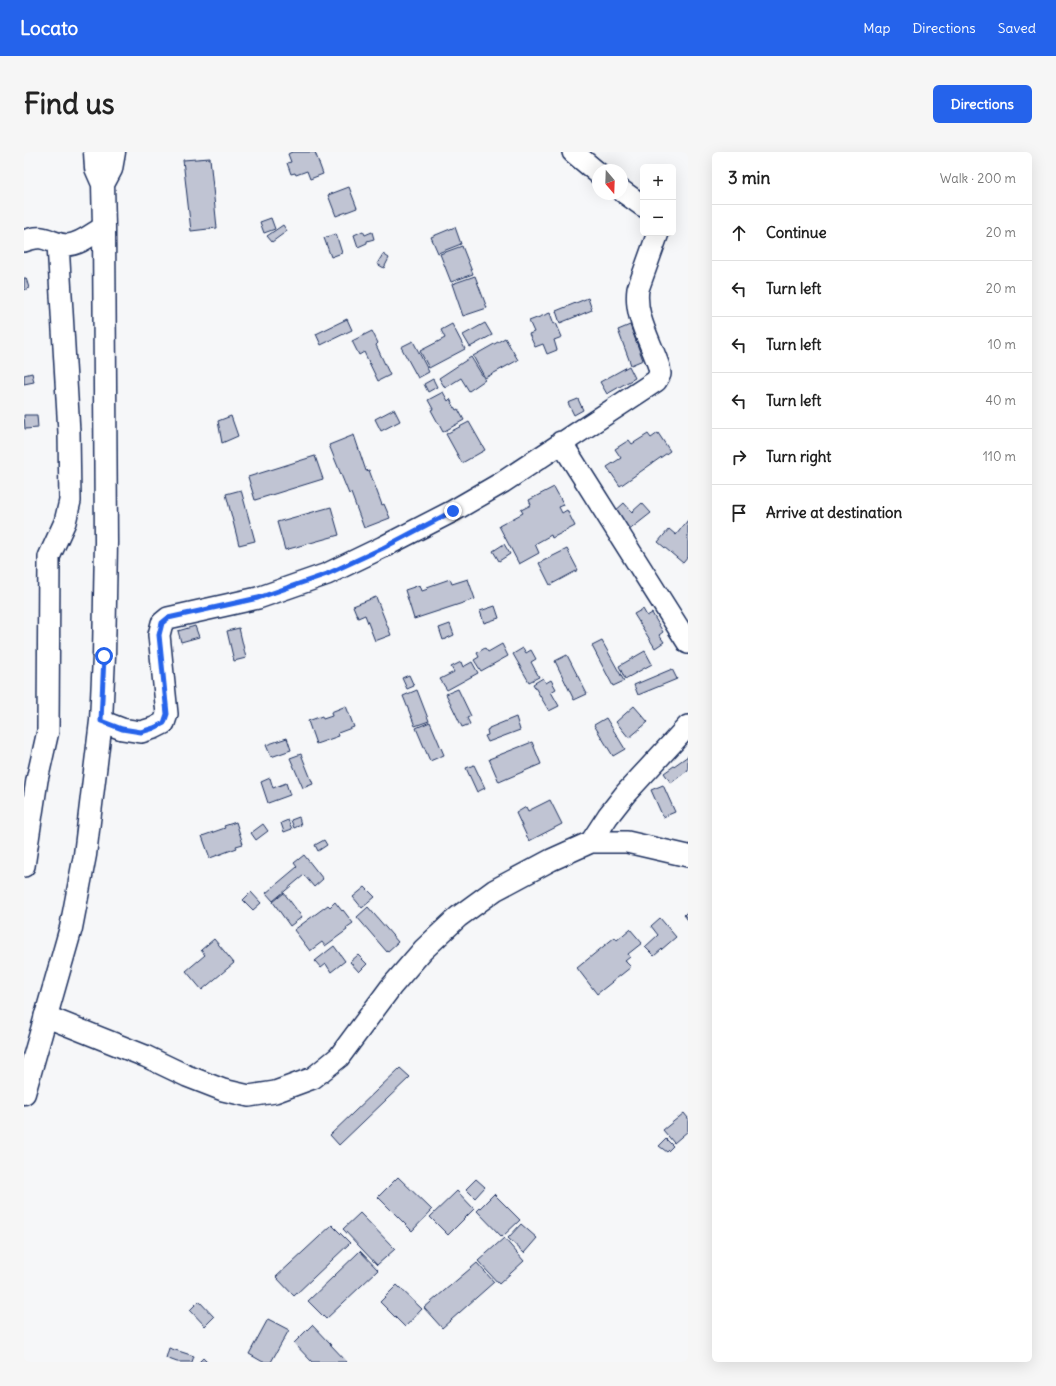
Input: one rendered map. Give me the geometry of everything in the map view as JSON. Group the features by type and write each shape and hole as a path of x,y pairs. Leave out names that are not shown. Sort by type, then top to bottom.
{"main road":[{"path":"24,1093 71,928 85,855 101,721 106,542 104,227 103,184 96,168 95,152"},
{"path":"103,184 111,169 114,152"}],"street":[{"path":"573,152 592,168"},
{"path":"628,195 640,204"},
{"path":"24,241 31,238 42,237 58,244 68,245 77,243 104,227"},
{"path":"101,721 122,729 141,732 164,723 167,714 159,635 162,623 168,618 258,598 327,574 383,548 453,511 503,482 561,442 656,381 660,374 659,367 640,316 636,299 638,289 657,236"},
{"path":"24,866 37,780 48,731 48,557 65,522 70,501 69,432 58,244"},
{"path":"561,442 688,643"},
{"path":"591,842 608,816 626,793 688,726"},
{"path":"45,1016 145,1056 187,1076 223,1090 250,1096 275,1092 313,1078 339,1057 391,987 423,950 458,917 495,890 551,860 591,842 627,842 688,856"}],"building":[{"path":"292,152 315,152 323,174 310,179 307,171 296,175 295,173 291,174 287,163 291,162 288,154"},
{"path":"210,158 217,228 191,231 183,160"},
{"path":"349,187 357,208 336,216 328,195"},
{"path":"271,218 275,229 264,233 260,222"},
{"path":"283,225 287,231 272,242 267,236"},
{"path":"455,227 461,244 438,253 431,237"},
{"path":"363,231 365,235 372,232 374,239 367,241 367,243 358,247 354,235"},
{"path":"336,234 342,253 331,257 324,238"},
{"path":"462,246 473,274 451,282 440,254"},
{"path":"383,254 389,258 384,268 377,264"},
{"path":"475,276 487,308 463,316 452,284"},
{"path":"24,278 26,278 29,288 24,290"},
{"path":"588,298 592,310 560,323 556,311"},
{"path":"550,313 554,324 556,323 562,337 554,340 557,350 547,354 543,344 535,347 529,334 534,332 529,321"},
{"path":"347,319 352,330 321,345 316,334"},
{"path":"485,323 492,335 470,347 463,335"},
{"path":"452,324 465,349 429,368 420,351 445,338 441,330"},
{"path":"630,325 643,360 631,365 618,330"},
{"path":"372,331 378,343 376,345 390,375 378,381 364,352 359,355 352,341"},
{"path":"505,338 518,360 485,378 473,356"},
{"path":"413,341 429,372 418,378 401,347"},
{"path":"471,357 485,380 469,391 461,378 445,388 439,378"},
{"path":"629,366 635,378 607,394 600,382"},
{"path":"32,373 34,382 24,384 24,375"},
{"path":"433,379 437,387 428,392 424,384"},
{"path":"443,392 448,401 450,399 456,410 458,409 464,420 443,432 431,410 433,409 428,400"},
{"path":"578,399 583,410 574,415 568,403"},
{"path":"394,409 400,421 381,431 375,419"},
{"path":"24,415 37,415 38,428 25,429"},
{"path":"231,416 238,436 222,443 218,421"},
{"path":"469,422 485,450 462,463 446,434"},
{"path":"658,433 670,451 620,486 607,467 621,458 615,449 629,440 632,444 648,434 651,438"},
{"path":"354,435 366,471 369,470 382,505 384,504 390,518 364,528 351,493 349,494 329,445"},
{"path":"315,456 323,479 255,500 248,477"},
{"path":"554,487 564,505 559,507 562,513 567,510 575,526 552,538 551,535 535,544 539,553 519,564 499,526 523,513 521,510 531,505 529,500"},
{"path":"241,490 255,541 239,545 226,494"},
{"path":"624,503 632,512 642,503 651,513 628,531 613,513"},
{"path":"331,507 339,535 285,550 277,522"},
{"path":"688,520 688,557 683,563 658,542 669,529 676,535"},
{"path":"504,544 510,554 499,561 493,551"},
{"path":"567,549 578,570 550,585 539,563"},
{"path":"450,579 452,584 468,579 475,599 414,619 405,590 420,585 422,591 428,589 427,587"},
{"path":"376,597 391,635 375,641 365,615 358,618 353,606"},
{"path":"495,606 499,618 484,623 480,611"},
{"path":"643,609 647,616 652,613 663,632 659,635 664,642 655,648 634,614"},
{"path":"450,624 454,635 443,640 439,628"},
{"path":"195,626 199,637 181,642 178,631"},
{"path":"239,628 246,658 234,661 227,631"},
{"path":"602,641 624,681 613,686 592,646"},
{"path":"502,644 508,656 481,671 474,660 479,657 477,653 485,648 488,652"},
{"path":"523,648 526,653 531,650 536,659 531,662 539,677 529,682 513,654"},
{"path":"645,651 652,664 625,679 619,666"},
{"path":"567,655 587,694 574,700 555,661"},
{"path":"461,662 463,667 472,662 478,673 447,690 440,679 454,672 451,667"},
{"path":"672,669 677,679 638,695 634,685"},
{"path":"409,675 414,686 407,689 402,678"},
{"path":"543,678 546,683 551,680 556,689 551,692 559,706 549,711 533,684"},
{"path":"458,689 471,716 467,718 470,724 462,727 446,694"},
{"path":"417,690 429,721 415,726 403,696"},
{"path":"346,706 354,727 338,733 339,736 316,744 308,721 322,716 323,719 332,716 331,712"},
{"path":"634,706 648,722 629,738 616,722"},
{"path":"516,717 520,730 488,742 485,736 488,735 487,730 489,728"},
{"path":"606,718 625,749 613,756 594,725"},
{"path":"430,722 444,755 430,761 416,728"},
{"path":"287,738 291,750 271,757 266,745"},
{"path":"532,742 541,764 499,782 489,759"},
{"path":"301,754 313,784 303,788 290,758"},
{"path":"688,756 688,770 671,783 664,773"},
{"path":"474,765 485,788 477,792 466,768"},
{"path":"270,778 273,788 286,783 290,795 268,803 261,782"},
{"path":"663,785 675,812 663,817 651,790"},
{"path":"550,800 562,824 529,841 516,813 526,807 528,811"},
{"path":"299,817 301,825 294,828 291,820"},
{"path":"288,820 292,829 284,832 281,823"},
{"path":"236,822 243,844 236,846 237,848 210,858 202,836 225,828 224,826"},
{"path":"263,824 268,831 256,840 251,833"},
{"path":"324,840 327,845 318,851 315,845"},
{"path":"304,855 323,879 314,887 304,875 273,901 266,893 297,867 294,863"},
{"path":"365,887 375,897 362,908 353,897"},
{"path":"251,892 261,903 253,910 243,900"},
{"path":"284,893 302,917 290,926 273,902"},
{"path":"335,902 353,923 346,928 347,930 325,946 322,942 310,951 294,930 328,905 330,907"},
{"path":"368,907 398,942 387,952 357,917"},
{"path":"688,911 688,920 684,915"},
{"path":"660,918 676,937 654,956 645,947 658,935 651,926"},
{"path":"630,929 642,943 628,954 630,957 625,961 631,967 597,994 577,968 615,937 617,940"},
{"path":"214,939 234,963 202,990 186,971 205,955 201,950"},
{"path":"334,946 345,961 331,972 326,964 321,968 315,961"},
{"path":"358,955 367,964 359,972 350,962"},
{"path":"400,1068 410,1077 339,1145 330,1135"},
{"path":"684,1113 688,1118 688,1131 674,1143 663,1130"},
{"path":"666,1139 673,1146 667,1152 659,1146"},
{"path":"398,1177 432,1210 412,1231 378,1197"},
{"path":"476,1179 485,1187 475,1198 466,1189"},
{"path":"457,1191 474,1209 448,1235 430,1217"},
{"path":"494,1194 520,1220 502,1237 477,1211"},
{"path":"360,1213 395,1249 377,1265 343,1229"},
{"path":"521,1224 537,1238 524,1253 508,1238"},
{"path":"332,1225 350,1243 294,1296 276,1277"},
{"path":"504,1238 524,1261 499,1284 478,1261"},
{"path":"360,1251 378,1270 326,1319 308,1301"},
{"path":"477,1263 494,1282 442,1328 424,1308"},
{"path":"397,1285 422,1309 405,1327 380,1302"},
{"path":"199,1301 214,1317 205,1326 190,1310"},
{"path":"268,1319 289,1330 271,1362 263,1362 249,1354"},
{"path":"312,1325 347,1362 312,1362 294,1343"},
{"path":"169,1348 194,1356 192,1362 177,1362 166,1358"},
{"path":"203,1358 207,1362 199,1362"}],"route":[{"path":"104,656 101,721 122,729 141,732 154,728 164,723 167,714 159,635 162,623 168,618 258,598 327,574 383,548 453,511"}]}
